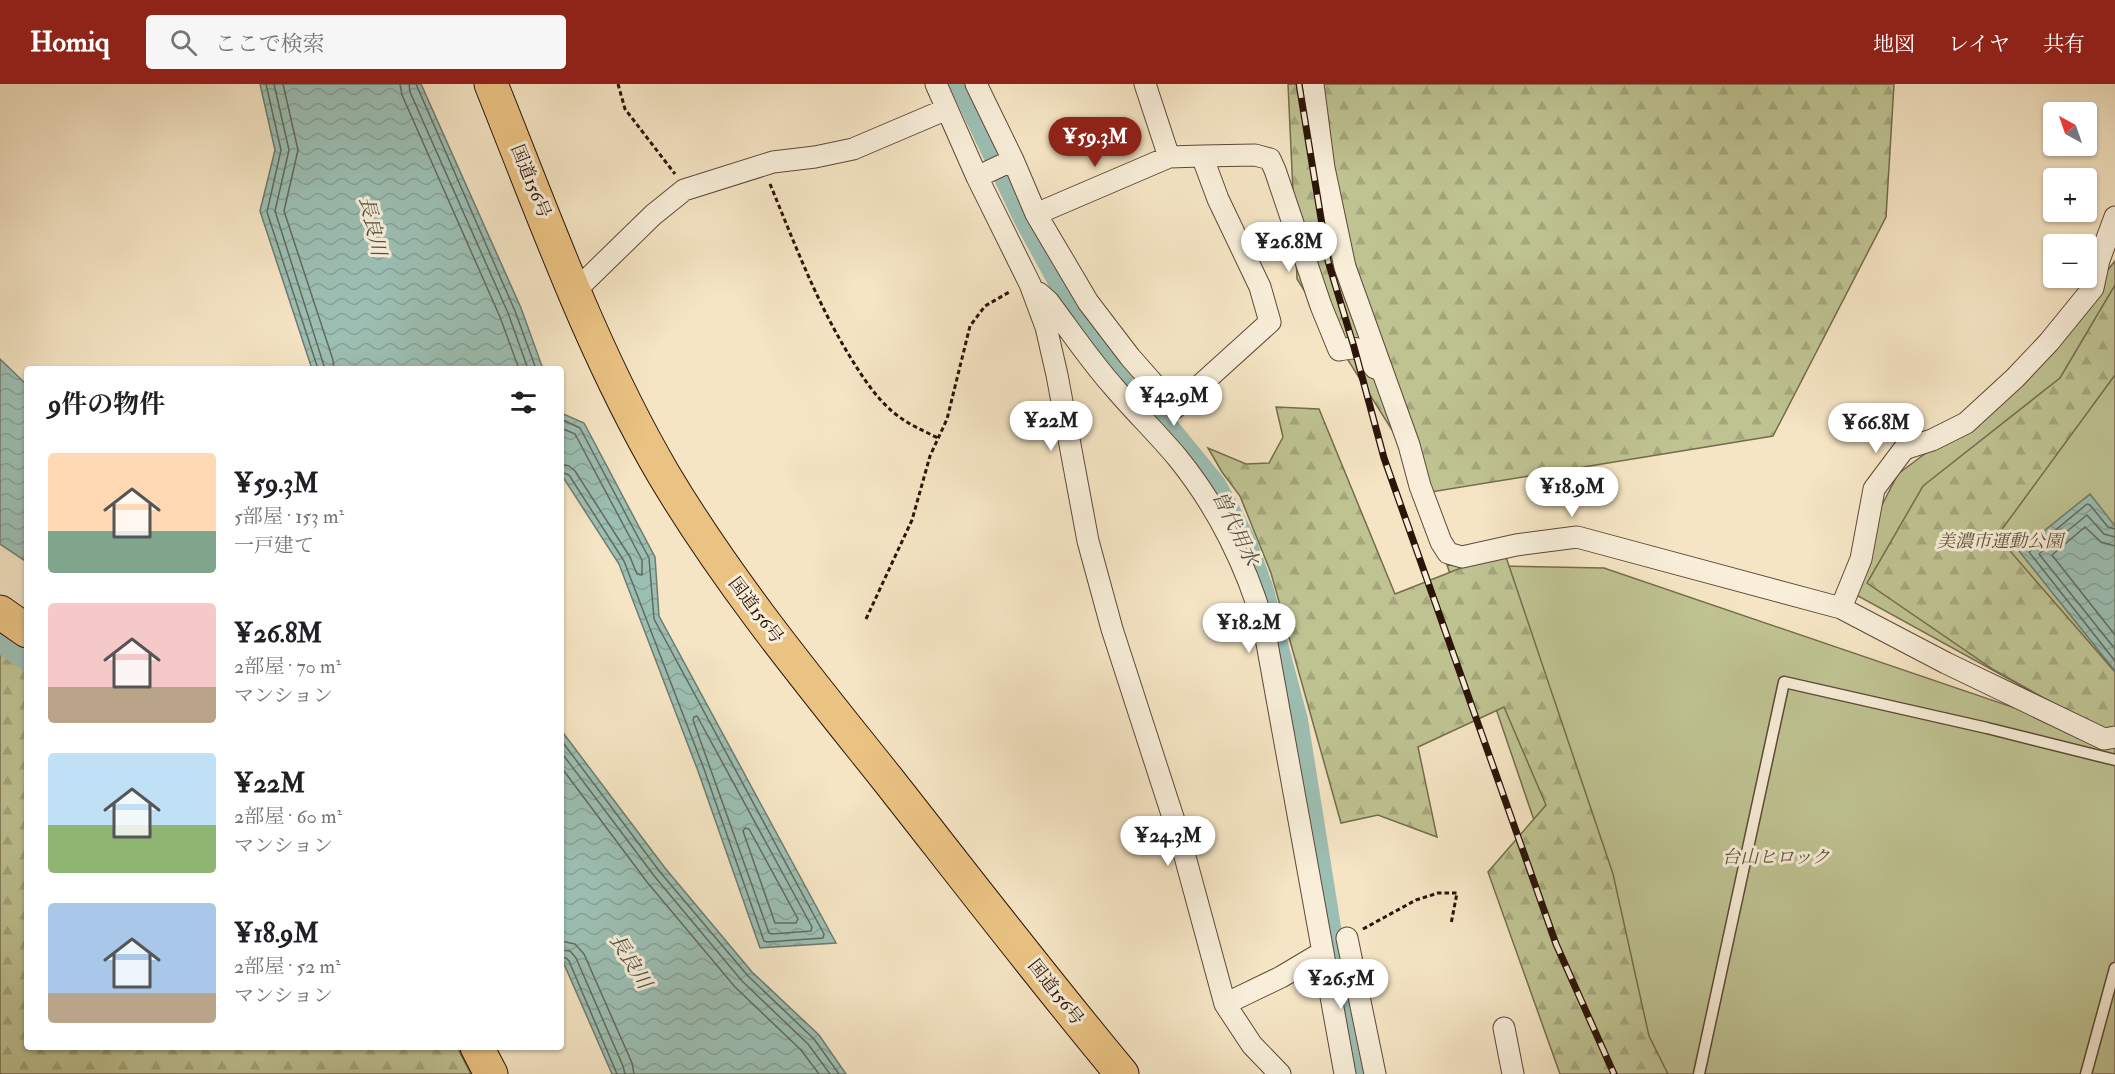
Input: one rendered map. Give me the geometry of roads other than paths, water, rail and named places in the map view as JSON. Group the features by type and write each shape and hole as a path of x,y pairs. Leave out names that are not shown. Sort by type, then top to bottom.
{"main road":[{"name":"国道156号","path":"492,84 603,356 664,474 710,547 790,656 1122,1074"},
{"path":"0,612 24,629"},
{"path":"479,1050 491,1074"}],"street":[{"path":"936,84 947,109 1036,214 1088,302 1130,357 1175,408 1270,322 1260,287 1202,156"},
{"path":"976,84 995,168 1051,346 1088,541 1112,629 1181,842 1226,1004 1252,1045 1280,1074"},
{"path":"1145,84 1169,157"},
{"path":"1313,84 1324,168 1345,267 1409,445 1420,486 1441,542 1448,553 1462,557 1516,545 1577,537 1841,608 1946,663 2104,739 2115,737"},
{"path":"575,291 653,215 687,189 773,162 815,157 853,149 947,109"},
{"path":"1036,214 1169,157 1255,155 1270,159 1321,306 1339,350 1354,347 1361,349 1385,382"},
{"path":"1841,608 1861,559 1874,489 1904,449 1932,440 1966,423 2015,378 2049,342 2093,288 2099,260 2115,217"},
{"path":"1030,284 1048,301 1112,385 1178,458 1209,501 1236,550 1258,604 1345,1074"},
{"path":"1347,938 1376,1074"},
{"path":"1226,1004 1281,977 1323,952"},
{"path":"1504,1028 1513,1074"}],"lane":[{"path":"1699,1074 1784,682 2115,760"},
{"path":"2086,1074 2115,968"}],"water":[{"name":"長良川","path":"260,84 421,84 521,308 542,366 311,366 260,211 275,150"},
{"path":"0,359 24,382 24,560 0,544"},
{"path":"564,414 584,423 655,557 659,616 836,943 760,948 698,771 619,564 564,479"},
{"path":"2090,494 2115,526 2115,671 2019,551"},
{"name":"長良川","path":"564,734 665,868 752,972 819,1035 846,1074 612,1074 564,964"}],"waterway":[{"name":"曽代用水","path":"959,84 1024,220 1059,284 1130,379 1216,484 1246,540 1263,587 1298,720 1331,927 1362,1074"},
{"path":"0,643 24,659"}],"railway":[{"path":"1299,84 1328,261 1384,458 1556,944 1614,1074"}],"park label":[{"name":"美濃市運動公園","path":"2000,541"},
{"name":"台山ヒロック","path":"1776,857"}]}
